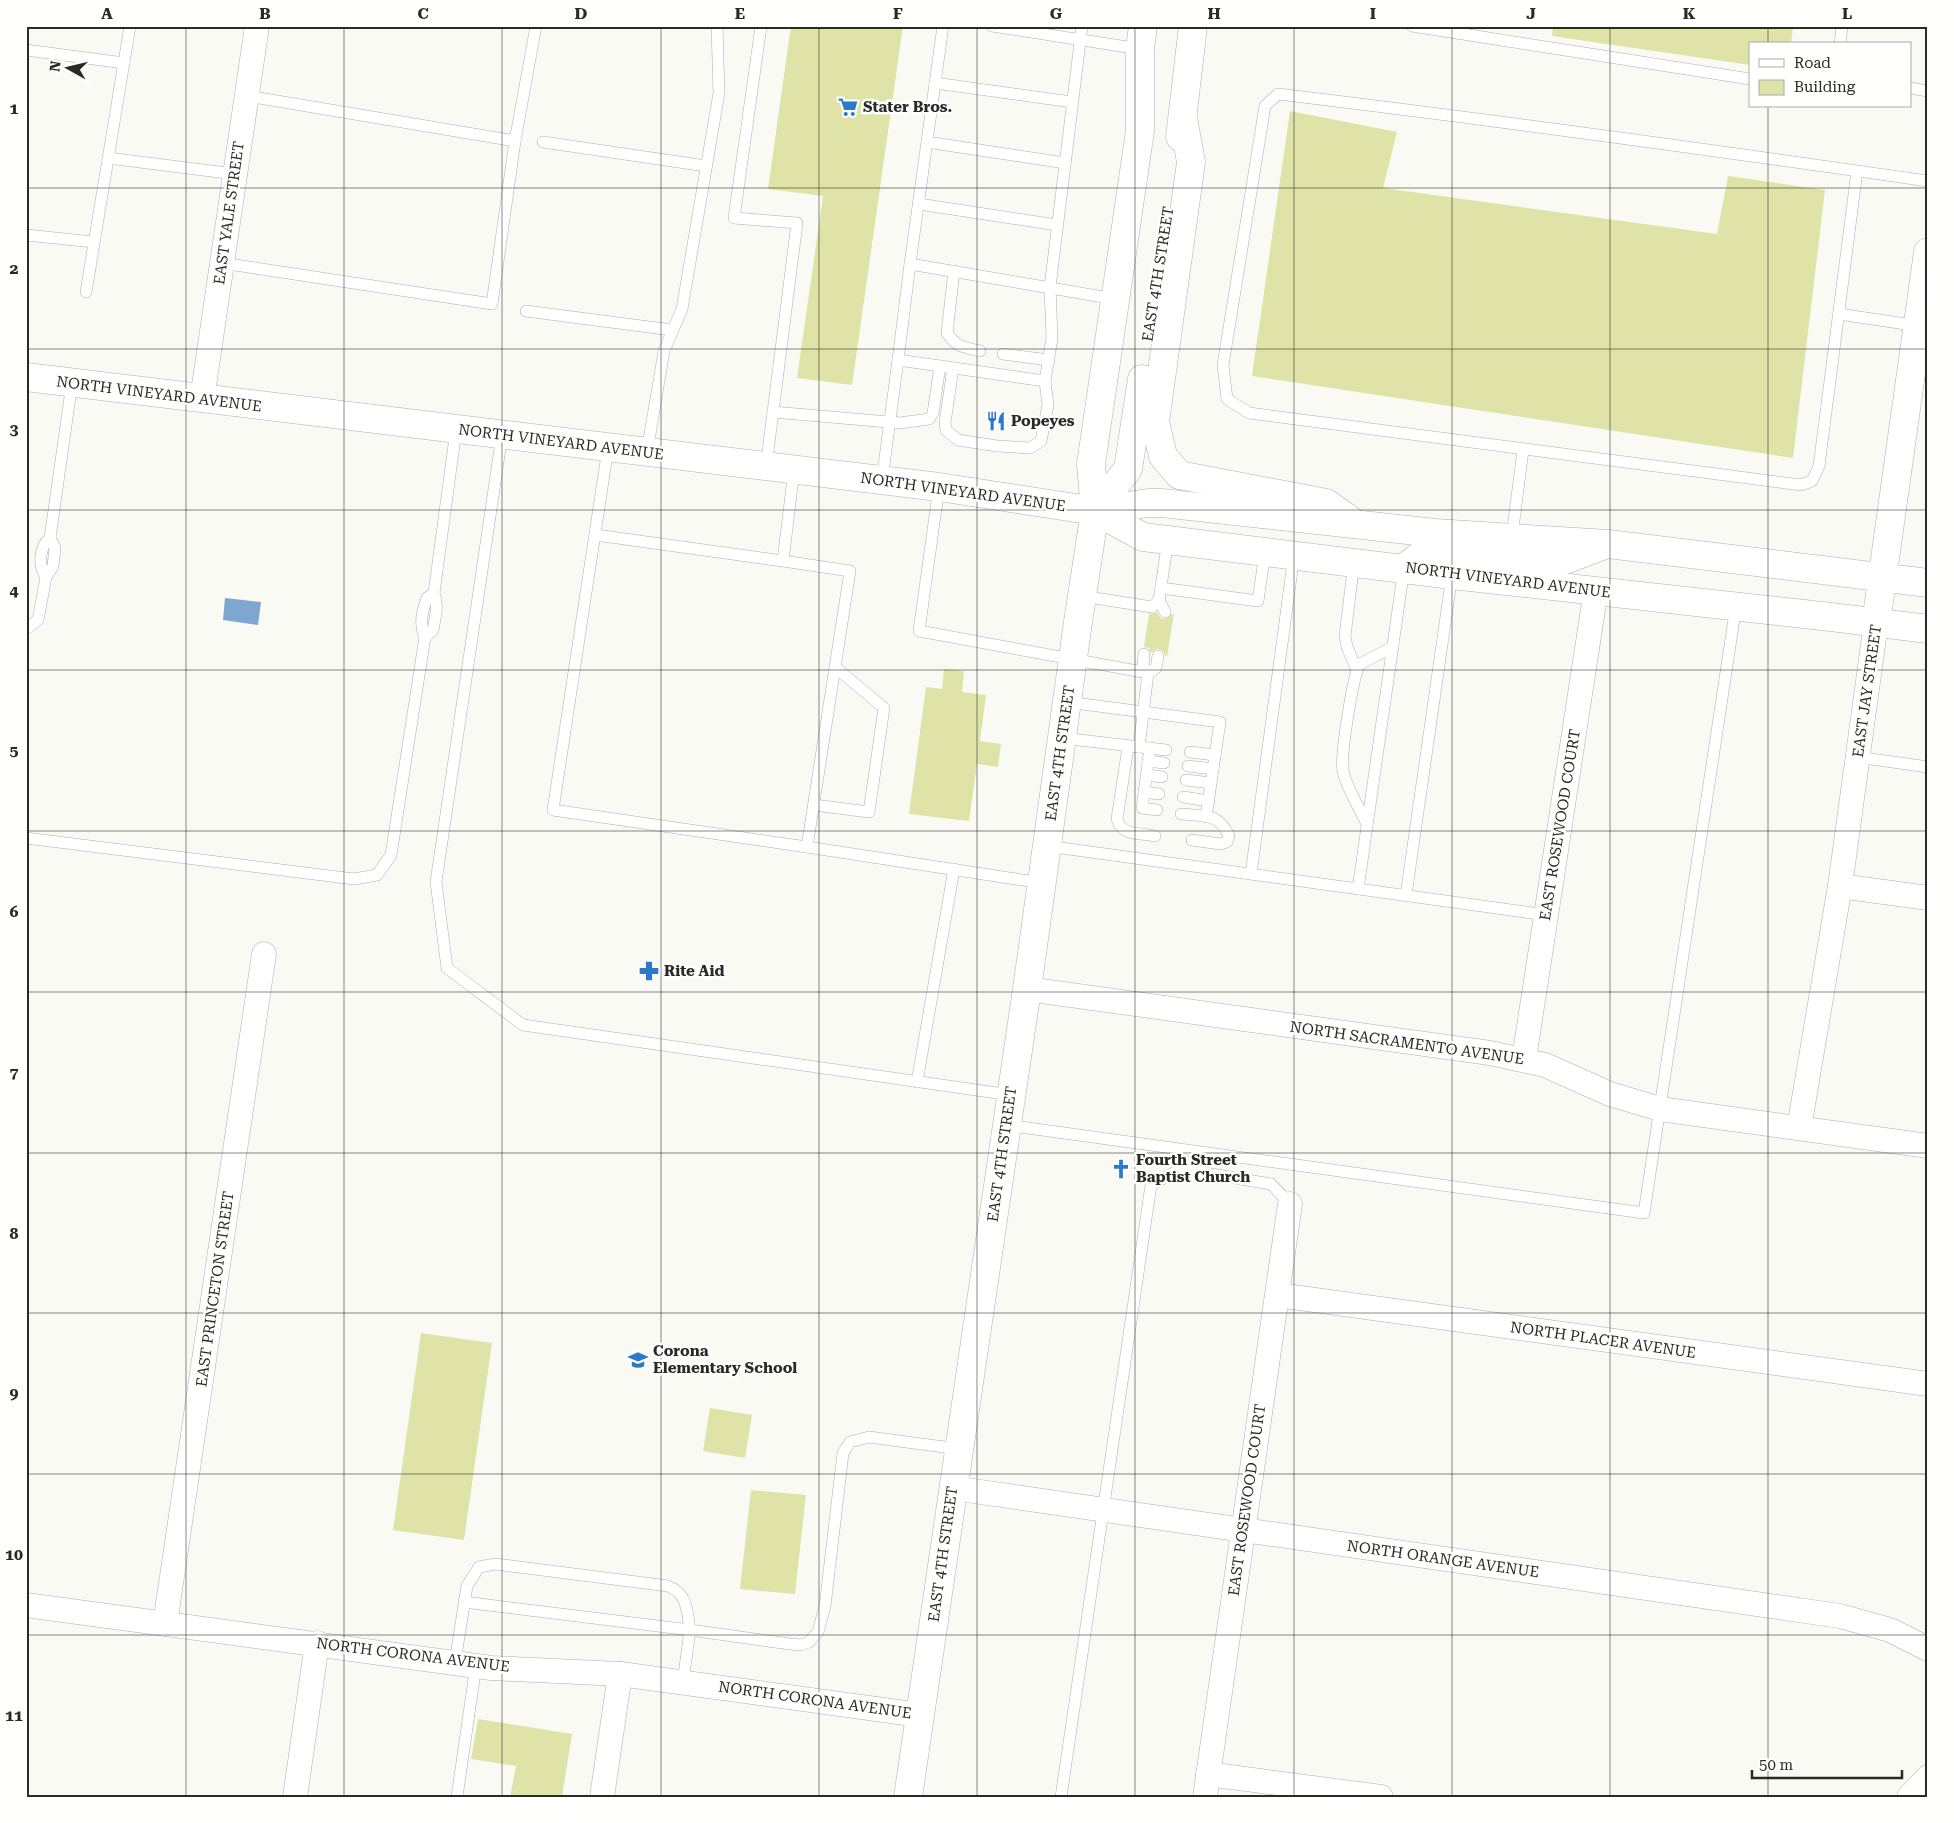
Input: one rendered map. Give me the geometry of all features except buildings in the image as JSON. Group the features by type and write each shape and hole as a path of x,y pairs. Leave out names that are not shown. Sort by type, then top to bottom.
{"main road":[{"name":"EAST 4TH STREET","path":"1095,511 1128,469 1183,118 1193,26"},
{"name":"EAST 4TH STREET","path":"908,1797 1006,1125 1028,989 1095,511 1091,464 1140,131 1141,37"},
{"path":"1183,118 1191,162 1155,422 1163,456 1179,475 1326,503 1357,525"},
{"name":"EAST JAY STREET","path":"1876,623 1922,327 1928,252"},
{"name":"NORTH VINEYARD AVENUE","path":"26,377 939,487 1095,511 1148,503 1162,503 1436,533 1512,536 1608,544 1928,584"},
{"name":"NORTH VINEYARD AVENUE","path":"1095,511 1143,537 1452,575 1928,629"},
{"path":"1404,568 1421,555 1439,551 1565,560 1608,544"}],"street":[{"name":"EAST YALE STREET","path":"202,399 257,26"},
{"name":"EAST ROSEWOOD COURT","path":"1524,1059 1596,590"},
{"name":"EAST JAY STREET","path":"1799,1128 1840,886 1876,623"},
{"path":"1840,886 1928,898"},
{"name":"EAST PRINCETON STREET","path":"166,1624 264,954"},
{"name":"NORTH SACRAMENTO AVENUE","path":"1028,989 1524,1059 1546,1065 1610,1094 1660,1109 1928,1146"},
{"name":"EAST ROSEWOOD COURT","path":"1205,1797 1290,1204"},
{"name":"NORTH PLACER AVENUE","path":"1278,1296 1928,1384"},
{"name":"NORTH ORANGE AVENUE","path":"953,1488 1840,1616 1890,1630 1928,1649"},
{"name":"NORTH CORONA AVENUE","path":"26,1605 465,1664 620,1674 920,1715"},
{"path":"295,1797 317,1643"},
{"path":"602,1797 620,1674"},
{"path":"1208,1774 1381,1797"},
{"path":"1909,1797 1928,1777"}],"lane":[{"path":"86,292 130,26"},
{"path":"222,264 492,304 515,141 536,26"},
{"path":"646,452 664,351 682,309 719,92 717,26"},
{"path":"762,26 734,218 797,223 766,466"},
{"path":"882,480 943,26"},
{"path":"992,26 1080,41 1141,37"},
{"path":"953,368 945,423 946,430 958,440 997,446 1030,448 1041,441 1048,405 1045,382 1052,338 1050,286 1082,26"},
{"path":"1412,26 1749,79"},
{"path":"1840,42 1842,26"},
{"path":"26,50 124,63"},
{"path":"935,83 1072,102"},
{"path":"1912,88 1928,91"},
{"path":"1857,171 1819,466 1812,481 1801,485 1523,450 1248,412 1227,399 1223,365 1265,106 1278,94 1857,171 1928,181"},
{"path":"247,96 515,141"},
{"path":"543,142 706,166"},
{"path":"927,142 1065,163"},
{"path":"108,158 235,174"},
{"path":"919,204 1057,225"},
{"path":"26,235 94,242"},
{"path":"910,264 1050,286 1115,299"},
{"path":"954,271 947,334 953,342 963,348 980,350"},
{"path":"526,311 672,330"},
{"path":"1839,314 1922,327"},
{"path":"1003,354 1049,360"},
{"path":"898,360 1045,382"},
{"path":"773,412 890,423 912,423 929,419 933,413 940,366"},
{"path":"26,629 38,620 46,577 52,570 55,548 50,538 72,383"},
{"path":"26,838 354,879 377,875 391,855 426,637 433,630 437,601 434,593 456,430"},
{"path":"502,435 436,882 447,968 523,1025 1011,1095"},
{"path":"608,448 553,810 1042,883"},
{"path":"1512,536 1523,450"},
{"path":"783,561 794,470"},
{"path":"939,487 919,631 1148,673 1156,668 1158,656"},
{"path":"596,535 850,571 807,847"},
{"path":"1156,601 1168,540"},
{"path":"1082,596 1156,601 1258,601 1265,551"},
{"path":"1251,874 1294,555"},
{"path":"1354,562 1346,636 1347,647 1356,668 1342,763 1348,784 1367,824"},
{"path":"1358,889 1404,568"},
{"path":"1406,895 1452,575"},
{"path":"1156,601 1165,612"},
{"path":"1006,1125 1644,1213 1736,606"},
{"path":"1356,668 1393,647"},
{"path":"1144,654 1143,666 1148,673 1139,747 1117,819 1119,827 1125,831 1156,836"},
{"path":"814,805 869,812 884,708 835,667"},
{"path":"1067,702 1220,722 1206,817"},
{"path":"1062,738 1166,750"},
{"path":"1139,747 1148,761 1142,808 1157,810"},
{"path":"1190,752 1215,756"},
{"path":"1857,757 1928,767"},
{"path":"1148,761 1164,762"},
{"path":"1188,766 1213,769"},
{"path":"1147,775 1162,777"},
{"path":"1186,780 1211,783"},
{"path":"1144,792 1159,794"},
{"path":"1183,797 1209,801"},
{"path":"1181,814 1217,819 1224,824 1229,836 1227,842 1220,844 1192,840"},
{"path":"1047,846 1547,915"},
{"path":"917,1082 954,869"},
{"path":"1061,1797 1151,1185 1177,1171 1193,1172 1271,1184 1290,1204"},
{"path":"464,1602 801,1645 809,1642 818,1632 825,1606 843,1454 850,1442 869,1437 959,1448"},
{"path":"456,1797 465,1664 464,1602 467,1586 479,1567 495,1564 537,1568 668,1586 682,1595 686,1602 690,1630 683,1682"}],"water":[{"path":"225,598 261,602 258,625 223,620"}],"place":[{"name":"Stater Bros.","path":"848,107"},
{"name":"Popeyes","path":"996,421"},
{"name":"Rite Aid","path":"649,971"},
{"name":"Fourth Street Baptist Church","path":"1121,1169"},
{"name":"Corona Elementary School","path":"638,1360"}]}
